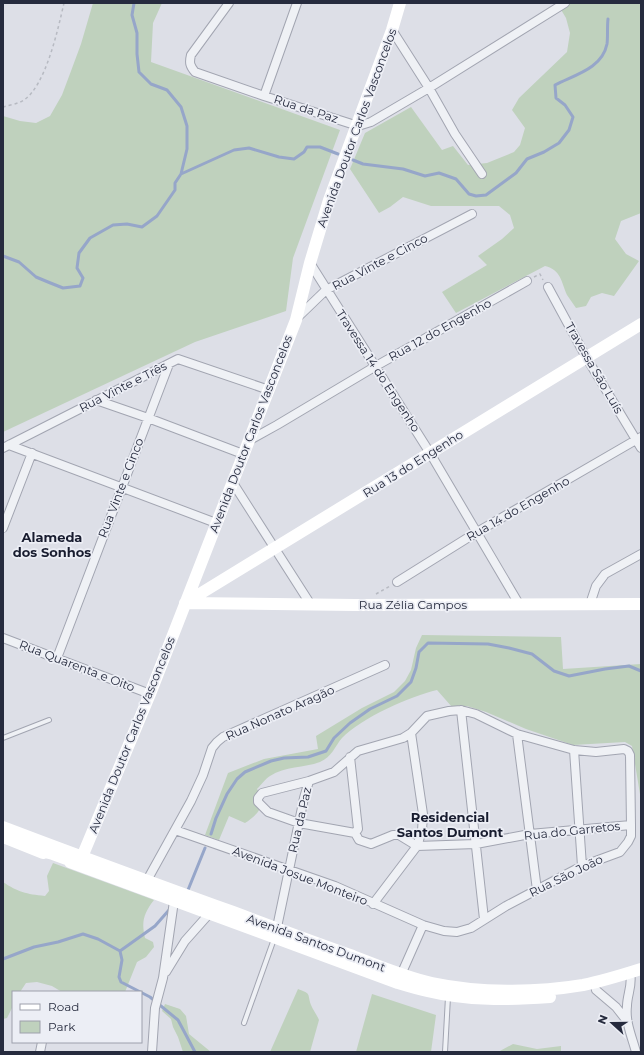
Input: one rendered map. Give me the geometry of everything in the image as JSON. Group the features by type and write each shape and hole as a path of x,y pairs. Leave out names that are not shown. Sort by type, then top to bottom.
{"main road":[{"name":"Avenida Doutor Carlos Vasconcelos","path":"82,857 150,694 296,320 310,263 329,200 358,126 400,3"},
{"name":"Rua 13 do Engenho","path":"185,603 641,324"},
{"name":"Rua Zélia Campos","path":"185,603 311,605 641,604"},
{"name":"Avenida Santos Dumont","path":"3,827 82,857 144,885"},
{"name":"Avenida Santos Dumont","path":"3,837 37,850 144,885 400,978 428,991 448,995 487,999 550,997 636,975"},
{"path":"37,850 76,862 79,862 82,857"},
{"name":"Avenida Santos Dumont","path":"400,978 450,986 490,989 552,989 595,986"}],"street":[{"name":"Rua da Paz","path":"229,3 191,55 190,62 192,68 196,72 264,96 358,126"},
{"path":"264,96 297,3"},
{"path":"358,126 372,122 565,3"},
{"path":"392,30 429,88 455,134 482,174"},
{"name":"Rua Vinte e Cinco","path":"296,320 314,300 326,290 472,214"},
{"name":"Travessa 14 do Engenho","path":"310,263 430,453 519,604"},
{"name":"Rua 12 do Engenho","path":"250,440 376,366 527,281"},
{"name":"Travessa São Luís","path":"548,287 586,357 639,439 641,448"},
{"name":"Rua Vinte e Três","path":"6,446 178,359 269,390"},
{"name":"Rua Vinte e Cinco","path":"57,658 169,364"},
{"path":"96,400 243,454"},
{"name":"Rua 14 do Engenho","path":"397,582 477,532 639,439"},
{"path":"6,446 32,453 216,523"},
{"path":"3,528 32,453"},
{"path":"233,483 311,605"},
{"path":"590,604 596,586 605,574 641,554"},
{"name":"Rua Quarenta e Oito","path":"3,638 150,694"},
{"name":"Rua Nonato Aragão","path":"144,885 191,801 203,775 212,748 217,742 223,737 385,665"},
{"path":"461,710 484,919"},
{"name":"Rua São João","path":"299,823 268,812 258,800 262,793 310,781 334,772 358,751 403,738 411,733 427,716 449,711 461,710 476,714 517,734 574,750 600,752 624,749 628,751 630,755 631,836 620,852 582,866 484,919 471,928 457,932 444,931 423,925"},
{"path":"373,904 417,846 422,831 423,814 411,733"},
{"path":"517,734 537,890"},
{"path":"574,750 582,866"},
{"path":"350,757 358,829 354,833"},
{"name":"Rua da Paz","path":"275,933 304,798 310,781"},
{"path":"299,823 354,833 359,840 372,844 393,835 399,835 417,846"},
{"name":"Rua do Garretos","path":"417,846 476,844 530,834 631,825"},
{"name":"Avenida Josue Monteiro","path":"176,830 335,886 423,925"},
{"path":"152,1052 155,1008 163,978 176,897"},
{"path":"163,978 185,941 210,909"},
{"path":"400,978 423,925"},
{"path":"636,975 628,993 626,1007 627,1021 636,1052"},
{"path":"595,986 616,1007 627,1021"}],"lane":[{"path":"3,738 50,720"},
{"path":"244,1023 275,933"},
{"path":"444,1052 448,995"}],"path":[{"path":"3,107 23,101 35,90 55,42 64,3"},
{"path":"527,281 540,274 548,287"}],"green space":[{"path":"93,3 162,3 153,23 151,62 340,130 293,258 286,311 195,342 3,432 3,116 20,121 36,123 50,116 62,95 81,44"},
{"path":"569,3 641,3 641,213 621,221 615,239 626,254 639,261 614,296 602,293 591,297 586,306 576,308 567,295 560,277 554,270 545,266 456,313 442,292 487,265 478,256 502,239 514,228 510,215 499,206 431,206 403,197 379,213 350,169 365,133 411,107 442,150 453,146 468,165 487,163 514,152 520,145 525,128 512,110 519,98 567,52 570,33 566,18 560,8"},
{"path":"422,635 561,637 563,669 641,664 641,796 632,746 625,742 573,745 526,729 486,712 467,706 452,707 437,690 414,697 361,723 350,730 342,738 324,760 314,764 282,770 270,776 257,789 262,797 262,803 261,807 254,816 245,823 229,816 219,840 205,835 228,773 264,759 318,749 316,736 362,708 394,692 405,681 411,670 416,648"},
{"path":"53,863 154,900 146,913 143,927 145,938 153,942 154,947 146,957 137,962 125,991 60,991 52,986 37,982 26,983 21,991 12,991 12,1008 7,1018 3,1019 3,882 22,892 45,896 49,891 47,876"},
{"path":"298,989 307,993 311,1005 319,1020 310,1052 270,1052"},
{"path":"372,994 436,1015 431,1052 356,1052"},
{"path":"165,1004 180,1009 186,1016 189,1034 211,1052 183,1052 171,1019 162,1011"},
{"path":"513,1044 537,1049 561,1046 561,1052 498,1052"}],"waterway":[{"path":"134,3 132,15 137,33 139,72 151,84 167,90 181,107 187,126 187,149 181,174"},
{"path":"353,160 363,164 403,169 425,176 439,173 456,179 469,194 476,196 486,195 516,173 527,159 544,152 559,143 569,130 573,117 565,105 556,98 555,85 586,70 599,60 604,53 607,44 608,19"},
{"path":"3,256 19,262 36,277 63,288 80,286 83,278 77,268 79,253 90,238 113,225 127,224 142,227 157,216 175,190 175,183 181,174 234,150 249,148 279,157 294,159 304,152 307,147 320,147 338,154"},
{"path":"211,834 216,818 227,794 237,779 245,772 271,761 284,758 308,757 326,751 334,738 350,723 370,709 397,696 411,682 416,668 419,652 428,643 488,644 509,648 532,654 554,671 569,676 629,666 641,671"},
{"path":"188,890 205,848"},
{"path":"120,951 155,926 169,910"},
{"path":"3,959 34,947 58,942 83,934 98,939 120,951 122,960 119,977 121,982 138,991"},
{"path":"142,993 150,997 178,1020 195,1052"}],"district":[{"name":"Alameda dos Sonhos","path":"52,544"},
{"name":"Residencial Santos Dumont","path":"450,824"}]}
